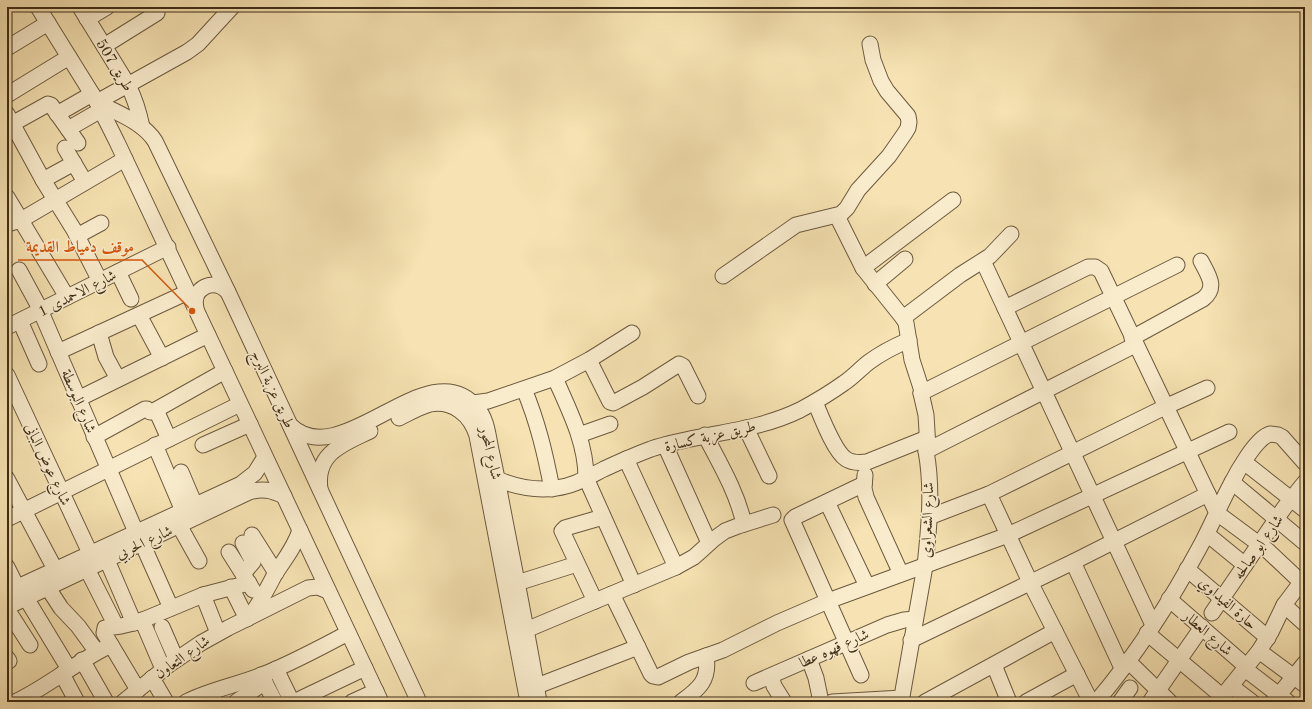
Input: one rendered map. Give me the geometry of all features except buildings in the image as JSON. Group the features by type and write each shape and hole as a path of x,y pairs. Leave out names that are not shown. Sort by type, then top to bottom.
{"street":[{"path":"38,7 96,102 125,159 168,247 240,404 378,696 352,702"},
{"path":"83,13 107,7"},
{"path":"57,114 96,102 188,52 198,44 232,7"},
{"name":"طريق 507","path":"83,13 128,85 137,105 142,126"},
{"path":"104,46 157,13"},
{"path":"7,48 48,23"},
{"path":"723,276 796,225 838,216 844,212 862,186 889,156 908,128 908,116 887,91 881,81 873,60 870,44"},
{"path":"7,95 69,57"},
{"path":"68,129 96,102"},
{"name":"طريق عزبة البرج","path":"96,102 142,126 155,140 321,492 414,699"},
{"path":"85,182 74,163 68,129 50,105 47,104 10,119 54,200 77,236 100,281"},
{"path":"14,222 125,159"},
{"path":"43,180 74,163"},
{"path":"7,197 14,222 67,297"},
{"path":"863,268 953,200"},
{"path":"838,216 863,268 903,318 960,275 983,261 1000,247 1011,234"},
{"path":"77,236 101,223"},
{"name":"شارع الاحمدى 1","path":"13,324 168,247"},
{"path":"875,284 905,260"},
{"path":"983,261 1114,541 1150,629 1179,660 1224,695 1252,702"},
{"path":"815,402 838,450 850,461 861,463 927,445 1044,391 1133,341 1203,299 1210,293 1211,286 1210,278 1201,261"},
{"path":"921,393 1177,265"},
{"path":"1005,308 1088,267 1095,267 1101,271 1133,341 1217,513 1260,544 1303,579 1284,605 1268,638 1224,695"},
{"name":"شارع البوسطة","path":"19,270 41,310 94,437 171,608"},
{"path":"118,272 131,299"},
{"path":"196,308 196,297 200,290 205,286 210,284 218,285 228,292"},
{"path":"58,352 188,292"},
{"path":"139,315 162,358"},
{"name":"شارع الشعراوى","path":"902,700 925,566 929,517 929,468 925,411 921,393 922,391 912,360 908,329 903,318"},
{"path":"13,324 39,364"},
{"path":"99,333 106,357 118,379"},
{"path":"473,403 483,402 555,378 589,360 632,333"},
{"path":"78,400 208,335"},
{"name":"طريق عزبة كسارة","path":"497,479 526,488 552,489 567,486 626,459 665,445 705,435 746,428 782,417 815,402 840,386 877,356 909,340"},
{"path":"589,360 610,402 613,403 643,387 679,364 683,366 698,396"},
{"path":"94,437 145,409 152,412 156,410 225,371"},
{"name":"شارع عوض البانى","path":"7,375 90,553"},
{"path":"555,378 579,435 586,463 586,478 634,585"},
{"path":"929,517 989,494 1072,452 1207,388"},
{"path":"524,389 542,439 552,489"},
{"name":"شارع المحور","path":"321,492 320,480 323,464 337,441 370,420 416,398 433,392 445,391 457,394 473,403 485,422 540,702"},
{"path":"7,519 240,404"},
{"name":"شارع المحور","path":"289,424 296,430 308,436 337,441 430,404 453,406 470,420 477,436 528,702"},
{"path":"156,410 169,439"},
{"path":"203,445 250,424"},
{"path":"579,435 610,424"},
{"path":"746,428 769,476"},
{"path":"612,594 651,674 656,678 689,662 723,650 777,623 828,601 1008,535 1229,432"},
{"path":"1096,702 1125,665 1169,599 1207,534 1232,482 1244,462 1261,439 1265,435 1273,434 1282,437 1305,463"},
{"path":"705,435 732,488 744,524"},
{"path":"665,445 709,544"},
{"path":"155,446 183,514 199,561"},
{"name":"شارع الحربي","path":"17,592 48,588 107,560 139,538 247,480 258,470 265,457"},
{"path":"878,458 867,471 864,484 866,497 901,574"},
{"path":"626,459 676,567"},
{"path":"1244,462 1305,510"},
{"path":"181,472 183,514"},
{"path":"7,479 55,569"},
{"path":"1232,482 1277,518 1305,543"},
{"name":"شارع ابو صالحه","path":"1212,613 1277,518 1305,482"},
{"path":"861,675 792,522 794,518 864,484"},
{"name":"شارع الحربي","path":"183,514 253,491 269,490 284,496"},
{"path":"989,494 1030,582 1091,702"},
{"path":"912,640 1073,562 1208,494"},
{"path":"827,502 867,586"},
{"path":"526,630 676,567 694,557 725,531 773,515"},
{"path":"595,601 562,535 562,530 603,517"},
{"name":"شارع التعاون","path":"247,619 259,603 294,544 300,530"},
{"path":"1207,534 1245,565"},
{"name":"شارع الحربي","path":"7,608 17,592 55,569 90,553 139,538"},
{"path":"130,698 111,645 104,633 103,630 106,627 138,622 203,595 231,587 246,578 253,562 248,539 276,573"},
{"path":"229,552 246,578 259,603"},
{"path":"107,560 138,622 166,702"},
{"path":"1073,562 1125,665 1154,696 1170,702"},
{"path":"517,583 577,564"},
{"path":"7,567 17,592 65,672 77,702"},
{"path":"87,569 116,626"},
{"name":"حارة الفيداوي","path":"1187,569 1268,638"},
{"path":"231,587 247,619"},
{"name":"شارع التعاون","path":"130,698 176,659 218,633 308,588 318,587 328,591"},
{"path":"48,588 61,608 78,626 97,652"},
{"path":"203,595 218,633"},
{"name":"شارع العطار","path":"1169,599 1202,627 1280,700"},
{"path":"1284,605 1305,624"},
{"path":"7,608 30,645"},
{"name":"شارع قهوه عطا","path":"754,684 893,622 915,619"},
{"path":"162,627 176,659"},
{"path":"1154,696 1202,627"},
{"path":"925,702 1055,631"},
{"path":"236,702 263,678 276,669 348,633"},
{"path":"15,702 36,697 65,672 82,660 111,645"},
{"path":"537,686 638,647"},
{"path":"1259,651 1299,681"},
{"path":"681,702 696,692 701,685 707,669 706,656"},
{"path":"809,659 816,678 821,702"},
{"path":"82,660 106,702"},
{"path":"1280,700 1299,681 1305,663"},
{"path":"994,665 1009,702"},
{"path":"276,669 293,702 365,668"},
{"path":"1026,702 1077,674"},
{"path":"771,676 774,686 784,702"},
{"path":"186,702 206,694 263,678"},
{"path":"263,678 275,702"},
{"path":"1120,702 1130,688"},
{"path":"832,702 902,700"}],"place":[{"name":"موقف دمياط القديمة","path":"192,311"}]}
